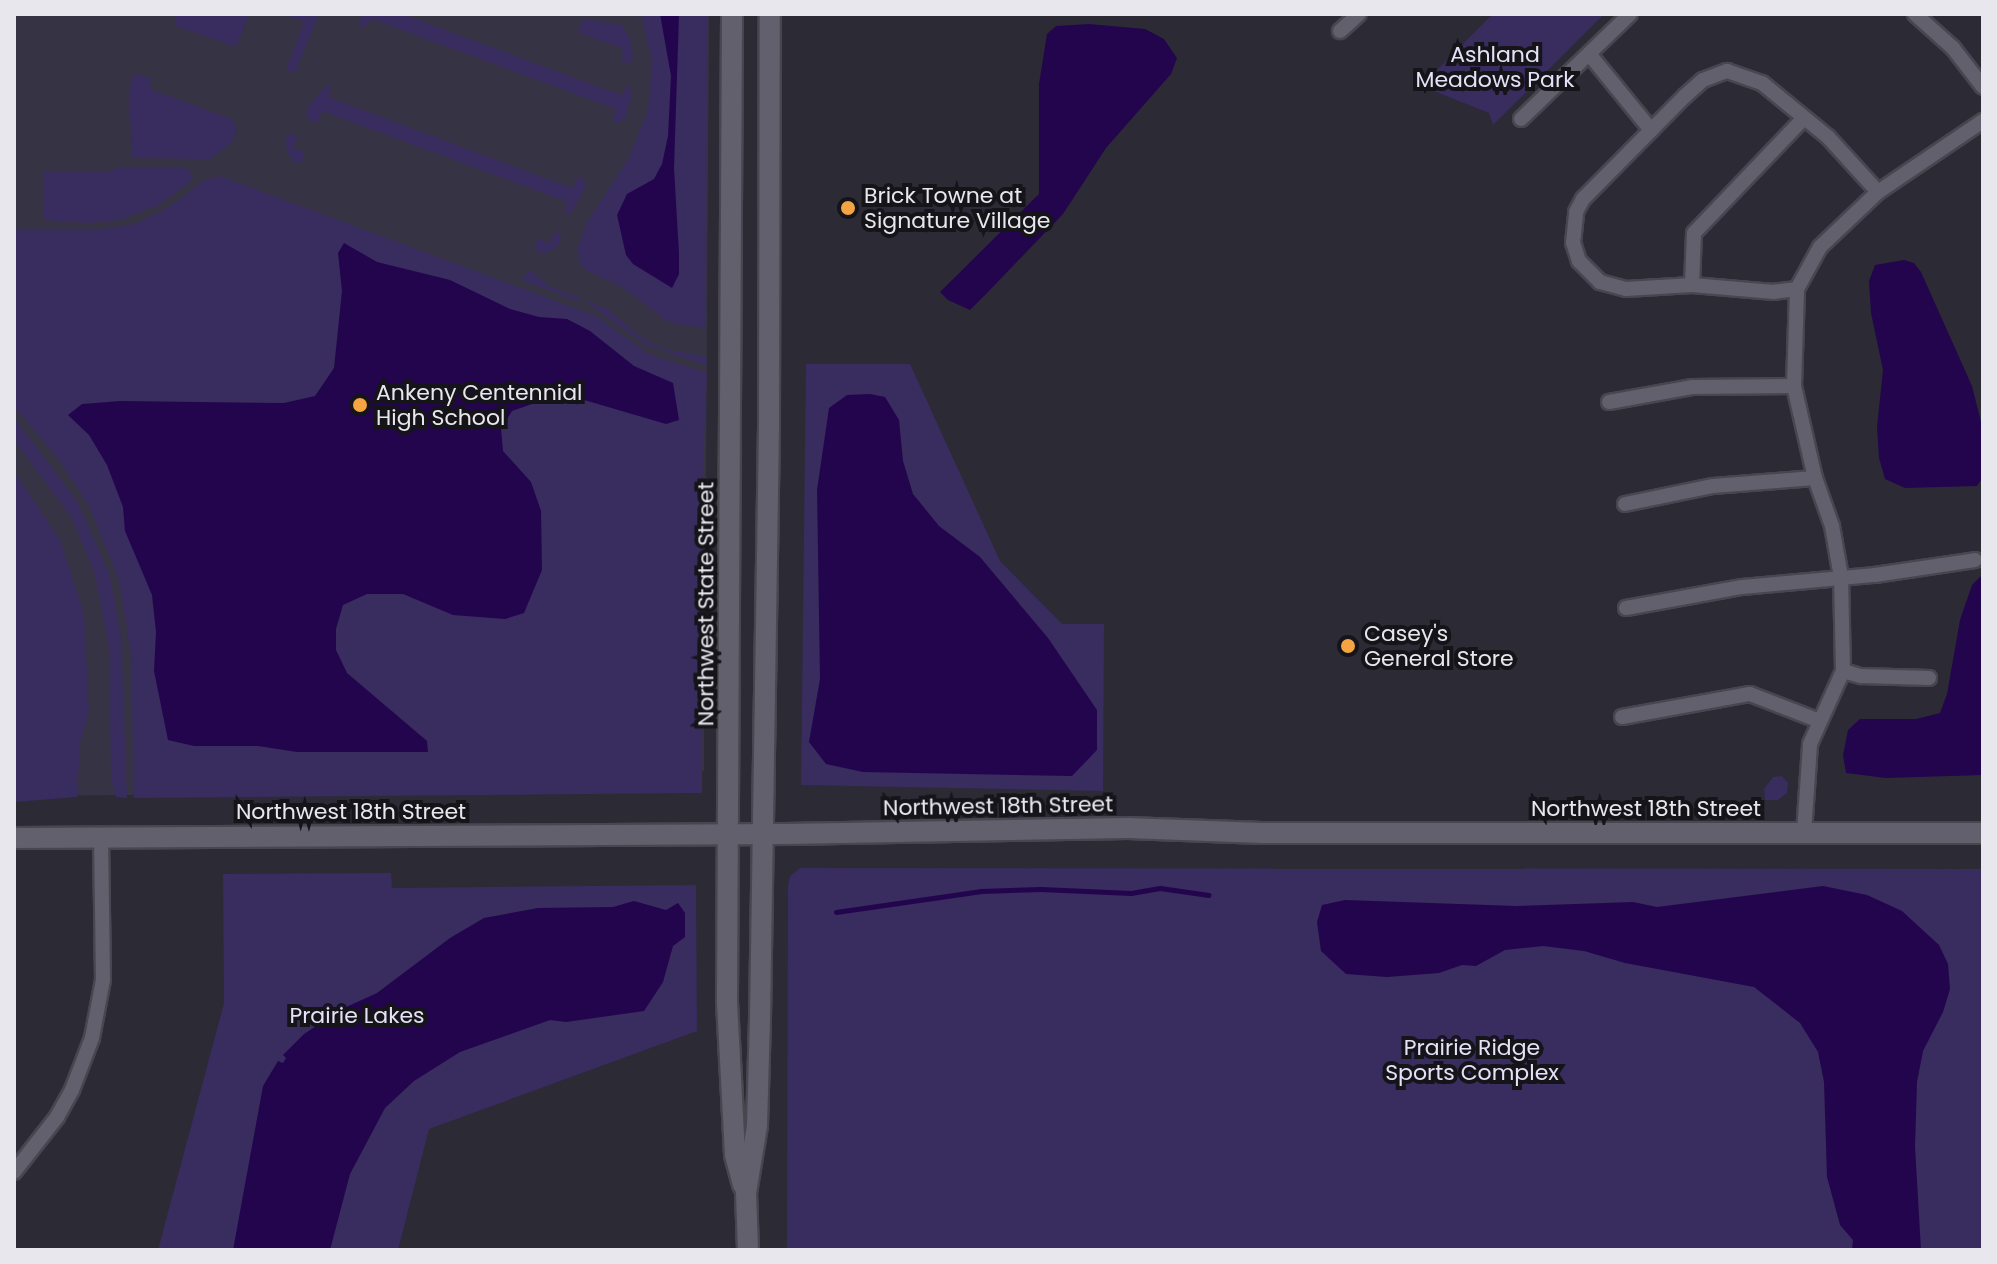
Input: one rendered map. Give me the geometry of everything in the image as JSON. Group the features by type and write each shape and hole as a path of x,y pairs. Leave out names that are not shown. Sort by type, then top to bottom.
{"main road":[{"name":"Northwest State Street","path":"732,14 727,1002 735,1155 746,1193"},
{"name":"Northwest State Street","path":"748,1250 746,1193 757,1126 769,429 770,14"},
{"name":"Northwest 18th Street","path":"14,838 728,834 1128,828 1262,833 1983,833"}],"street":[{"path":"1340,31 1359,14"},
{"path":"1521,119 1630,14"},
{"path":"1915,14 1953,48 1983,87"},
{"path":"1590,55 1651,130"},
{"path":"1797,289 1774,292 1692,285 1626,289 1600,282 1579,261 1573,243 1576,212 1583,199 1703,80 1727,71 1762,83 1856,164 1878,192"},
{"path":"1692,285 1694,233 1804,118"},
{"path":"1804,833 1810,744 1817,720 1843,671 1841,577 1832,526 1815,478 1794,386 1797,289 1820,247 1878,192 1983,121"},
{"path":"1609,402 1692,387 1794,386"},
{"path":"1625,504 1713,486 1815,478"},
{"path":"1626,608 1742,587 1975,560"},
{"path":"1843,671 1861,676 1929,678"},
{"path":"1622,717 1750,694 1817,720"},
{"path":"14,1172 57,1117 72,1090 92,1038 103,980 101,837"}],"shaded area":[{"name":"Ankeny Centennial High School","path":"14,14 709,14 704,771 513,792 14,796"},
{"path":"660,14 679,14 674,168 679,274 672,288 633,264 626,255 617,215 627,194 654,179 662,164 668,136 671,76"},
{"path":"1089,24 1145,29 1164,39 1177,58 1171,74 1106,148 1063,214 985,295 970,310 948,300 940,292 1039,194 1039,84 1047,34 1056,26"},
{"path":"344,243 377,262 450,280 510,309 539,317 567,319 590,331 634,366 673,383 679,420 666,424 574,397 555,396 512,411 501,429 503,451 531,482 541,511 542,570 524,613 505,619 453,615 403,594 367,594 343,605 336,629 336,650 347,673 427,741 428,752 297,752 258,746 194,746 168,740 154,671 156,632 152,595 125,531 123,507 107,465 89,435 68,415 82,404 120,401 284,403 315,396 334,368 342,291 338,253"},
{"path":"1904,260 1914,263 1921,272 1972,386 1983,430 1983,477 1977,486 1905,488 1885,479 1879,458 1877,427 1883,370 1871,313 1869,281 1875,265"},
{"path":"847,395 885,397 899,420 903,461 913,494 939,526 980,557 1048,638 1097,710 1097,750 1072,776 863,772 826,764 809,742 820,679 817,490 829,408"},
{"path":"1983,574 1983,775 1886,778 1846,773 1843,755 1848,730 1860,719 1916,719 1940,713 1947,694 1960,620 1972,585"},
{"path":"1823,886 1867,895 1902,911 1939,945 1948,964 1950,989 1943,1012 1923,1051 1917,1082 1915,1147 1921,1250 1852,1250 1853,1240 1840,1225 1827,1177 1824,1082 1818,1052 1800,1023 1754,987 1625,963 1584,951 1543,946 1505,950 1476,966 1462,965 1439,973 1387,977 1346,974 1321,951 1317,922 1322,905 1345,900 1516,906 1633,902 1657,907"},
{"path":"634,901 666,910 678,903 685,913 685,937 673,946 663,982 644,1011 566,1022 550,1020 460,1052 414,1081 385,1108 350,1174 330,1250 233,1250 263,1086 278,1061 283,1063 286,1058 283,1055 304,1034 344,1008 377,993 450,938 484,918 538,908 613,907"}],"green space":[{"path":"176,14 249,15 236,47 176,26"},
{"path":"284,14 319,14 295,73 286,70 304,22"},
{"path":"362,14 402,14 621,95 628,85 632,94 625,119 616,123 613,120 616,109 372,19 362,29 359,23"},
{"path":"641,14 707,14 706,327 667,321 622,287 586,270 579,262 578,247 588,221 630,156 648,110 652,62"},
{"name":"Ashland Meadows Park","path":"1493,14 1604,14 1493,125 1489,113 1421,86"},
{"path":"583,19 622,25 631,41 633,58 629,63 621,62 623,49 578,32"},
{"path":"135,73 152,79 149,87 155,91 232,119 237,131 232,142 210,159 132,158 129,90"},
{"path":"327,85 331,87 328,97 572,188 579,177 585,181 585,188 571,213 565,214 565,201 322,111 317,123 312,122 306,116 308,107"},
{"path":"290,134 297,136 293,148 305,152 301,164 294,162 287,152 286,139"},
{"path":"115,167 187,168 193,176 190,182 158,205 119,220 90,223 44,220 43,171 114,171"},
{"name":"Ankeny Centennial High School","path":"220,176 596,316 648,354 707,373 702,488 702,793 134,798 131,654 119,579 88,504 59,460 14,406 14,230 97,230 136,224 174,204 203,181"},
{"path":"555,231 561,236 558,246 546,253 535,252 537,238 550,243"},
{"path":"529,270 551,287 580,298 578,301 522,280"},
{"path":"583,300 607,309 642,338 663,349 706,356 707,365 646,345"},
{"path":"806,364 910,364 1000,561 1062,624 1104,624 1103,791 801,785"},
{"path":"14,418 77,501 110,576 121,637 127,798 116,797 111,780 109,647 95,574 72,518 14,440"},
{"path":"14,471 60,540 84,614 89,712 80,742 77,797 14,802"},
{"path":"1782,776 1788,783 1787,793 1778,800 1765,800 1764,789 1773,777"},
{"name":"Prairie Ridge Sports Complex","path":"800,868 1983,869 1983,1250 787,1250 788,886 790,876"},
{"name":"Prairie Lakes","path":"391,873 392,888 696,885 697,1031 429,1129 398,1250 158,1250 224,1003 223,874"}],"waterway":[{"path":"836,912 981,891 1041,889 1131,893 1160,888 1209,895"}],"place":[{"name":"Brick Towne at Signature Village","path":"848,208"},
{"name":"Ankeny Centennial High School","path":"360,405"},
{"name":"Casey's General Store","path":"1348,646"}]}
